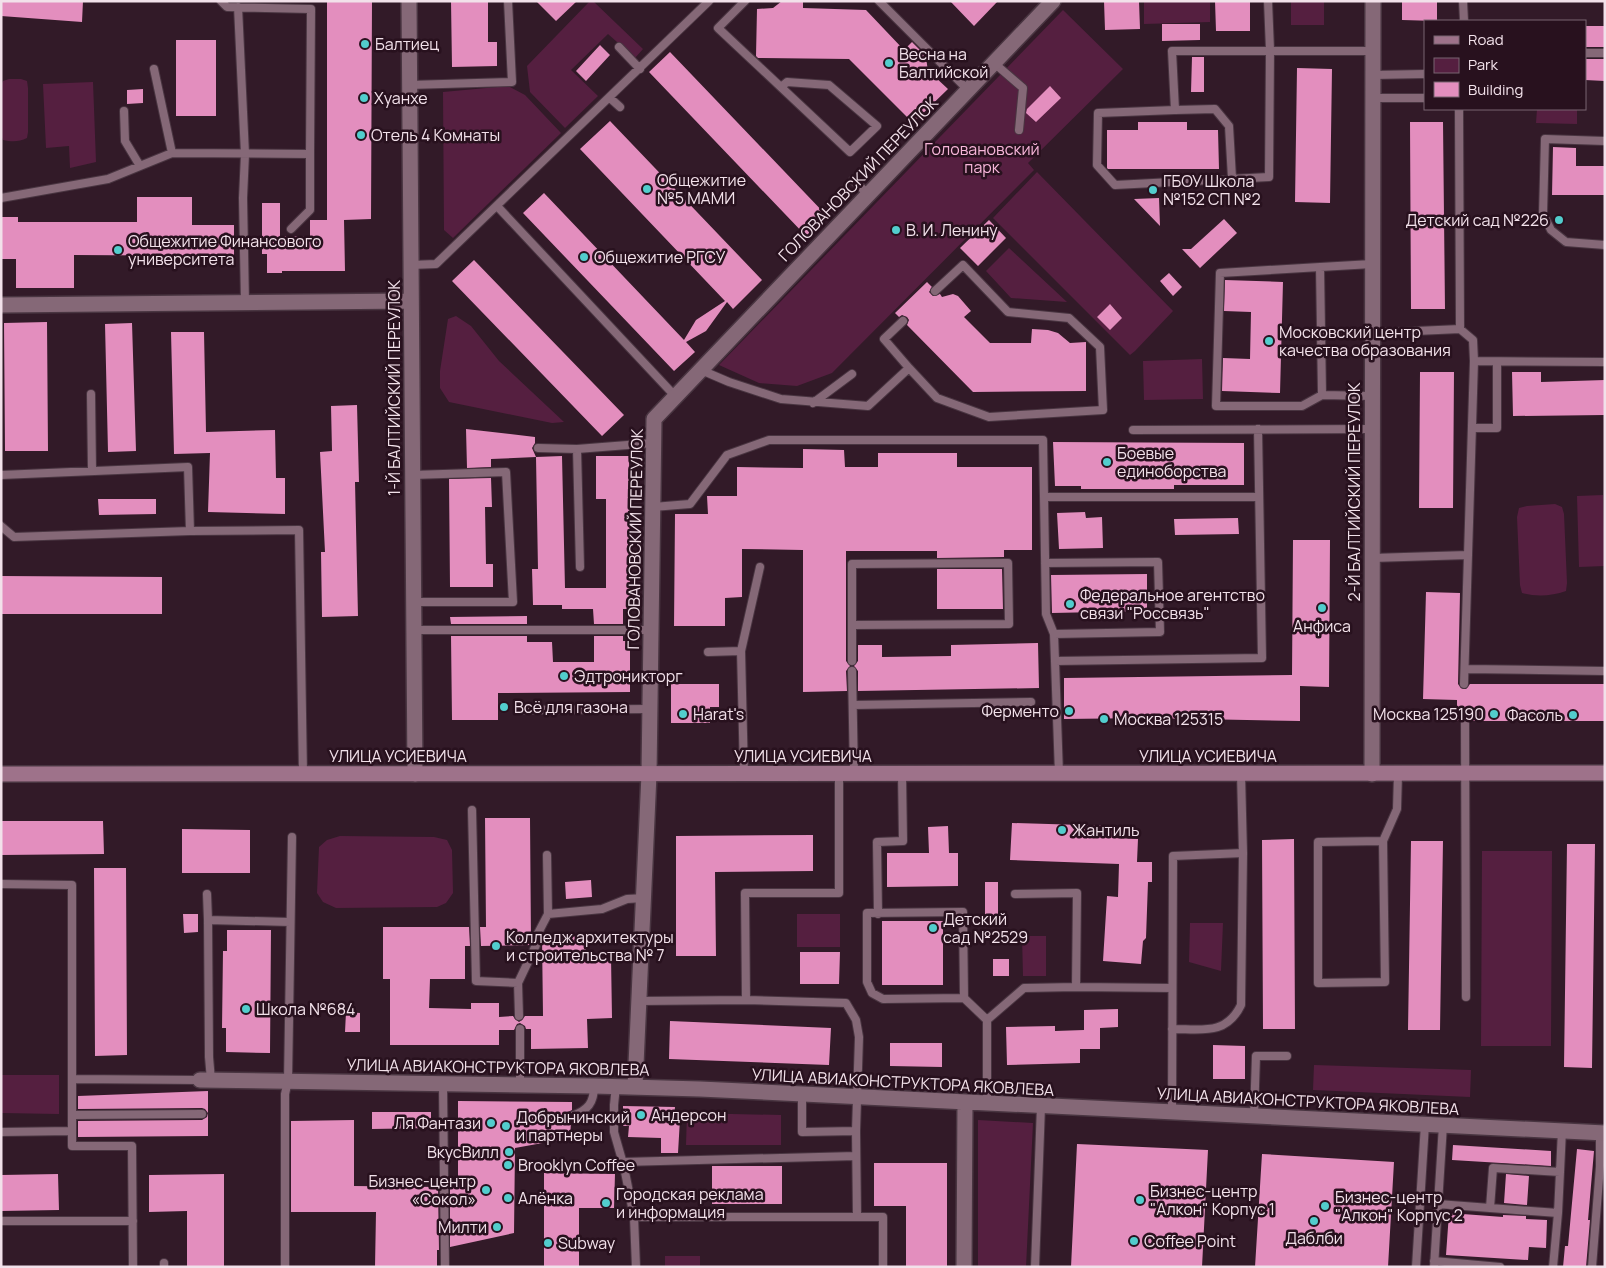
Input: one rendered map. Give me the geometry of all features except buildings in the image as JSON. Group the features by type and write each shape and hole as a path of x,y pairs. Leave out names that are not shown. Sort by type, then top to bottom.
{"street":[{"name":"1-Й БАЛТИЙСКИЙ ПЕРЕУЛОК","path":"409,1 415,774"},
{"name":"ГОЛОВАНОВСКИЙ ПЕРЕУЛОК","path":"635,1087 650,774 654,419 1053,1"},
{"name":"2-Й БАЛТИЙСКИЙ ПЕРЕУЛОК","path":"1372,1 1372,774"},
{"path":"1,305 411,302"},
{"name":"УЛИЦА УСИЕВИЧА","path":"1,774 1605,773"},
{"name":"УЛИЦА АВИАКОНСТРУКТОРА ЯКОВЛЕВА","path":"206,1080 616,1086 1602,1132"},
{"path":"964,1267 965,1102"}],"lane":[{"path":"221,1 227,7 311,9 310,210 291,229"},
{"path":"409,85 512,82 508,1"},
{"path":"411,265 436,264 710,1"},
{"path":"746,1 718,28 850,152 877,126 829,85 787,82 781,87"},
{"path":"879,1 968,90"},
{"path":"1232,178 1229,126 1214,109 1098,113 1097,166 1115,185 1269,177 1270,50 1268,1"},
{"path":"1463,1 1464,20"},
{"path":"238,7 245,154 243,198 245,303"},
{"path":"619,47 640,69"},
{"path":"1175,110 1172,51 1372,50"},
{"path":"1586,53 1605,53"},
{"path":"994,63 1023,88 1019,130"},
{"path":"154,69 172,153"},
{"path":"1372,75 1424,74"},
{"path":"610,98 620,107"},
{"path":"1372,98 1424,98"},
{"path":"1459,110 1460,329"},
{"path":"124,111 125,141 140,166"},
{"path":"1605,140 1545,139 1543,214 1550,230 1566,242 1605,245"},
{"path":"1,198 108,179 172,153 310,154"},
{"path":"853,180 868,194"},
{"path":"497,206 675,396"},
{"path":"903,321 884,339 937,398 989,417 1103,410 1100,347 1069,318 1008,312 963,264 936,291"},
{"path":"1372,264 1220,273 1216,406 1302,406 1322,395 1372,396"},
{"path":"1320,267 1322,395"},
{"path":"1372,333 1460,329 1473,340 1474,361 1464,684"},
{"path":"1474,361 1605,362"},
{"path":"1472,428 1497,428 1497,362"},
{"path":"701,370 729,382 781,399 868,406 909,368"},
{"path":"813,403 852,374"},
{"path":"91,394 92,471"},
{"path":"1133,430 1371,428"},
{"path":"1055,661 1262,658 1258,429"},
{"path":"653,507 690,504 727,455 769,440 1043,440 1046,614 1054,634 1059,774"},
{"path":"538,448 577,450 653,444"},
{"path":"577,450 580,567"},
{"path":"1,475 188,467 190,531"},
{"path":"412,475 506,472 513,602 414,602"},
{"path":"1044,497 1259,497"},
{"path":"1,526 14,537 190,531 299,530 303,774"},
{"path":"1372,558 1468,555"},
{"path":"1046,563 1158,562 1160,632 1054,634"},
{"path":"852,625 1008,624 1008,563 852,564 852,625 852,662"},
{"path":"744,774 741,651 760,567"},
{"path":"414,630 651,630"},
{"path":"708,652 741,651"},
{"path":"1465,669 1605,671"},
{"path":"746,1000 745,893 839,893 853,705 852,671"},
{"path":"853,705 1032,702"},
{"path":"521,710 650,709"},
{"path":"1465,721 1466,997"},
{"path":"878,914 876,842 903,841 902,774"},
{"path":"1172,1029 1215,1029 1232,1020 1241,1005 1243,853 1241,774"},
{"path":"1383,841 1318,842 1318,983 1385,982 1383,841 1397,809 1398,774"},
{"path":"472,810 476,981 518,983"},
{"path":"285,1267 285,1094 288,1081 292,837"},
{"path":"1172,1112 1173,856 1243,853"},
{"path":"519,1016 518,983 548,914 547,855"},
{"path":"1,884 72,885 72,1146 132,1146 134,1267"},
{"path":"1015,894 1076,893 1076,987"},
{"path":"72,1079 206,1080 209,1057 207,894"},
{"path":"548,914 602,909 627,899 644,898"},
{"path":"964,998 963,912 867,913 867,982 872,993 883,999 964,998 987,1020 987,1103"},
{"path":"208,920 290,922"},
{"path":"987,1020 1024,988 1172,988"},
{"path":"639,1000 746,1000 846,1003 856,1020 860,1037 856,1097 857,1217"},
{"path":"520,1029 520,1085"},
{"path":"1254,1116 1256,1056 1287,1056"},
{"path":"443,1084 445,1267"},
{"path":"572,1116 582,1112 591,1103 594,1097 594,1086"},
{"path":"616,1086 614,1132 623,1162 634,1217 636,1267"},
{"path":"802,1095 802,1132 856,1131"},
{"path":"1035,1267 1041,1106"},
{"path":"72,1116 202,1114"},
{"path":"1416,1267 1425,1124"},
{"path":"1444,1125 1434,1264 1500,1267"},
{"path":"1552,1267 1558,1213 1562,1130"},
{"path":"1,1132 72,1131"},
{"path":"1592,1267 1602,1166 1602,1132"},
{"path":"623,1162 856,1156"},
{"path":"1490,1208 1493,1168 1560,1172"},
{"path":"1438,1204 1558,1213"},
{"path":"634,1217 883,1217 883,1267"},
{"path":"1,1221 133,1221"}],"green space":[{"path":"590,1 593,1 643,49 635,58 608,34 571,70 598,96 565,128 530,92 527,66"},
{"path":"1144,1 1210,1 1210,22 1144,24"},
{"path":"1291,1 1324,1 1324,25 1291,25"},
{"name":"Головановский парк","path":"1063,10 1123,69 1028,163 1034,170 832,373 797,386 759,383 719,365"},
{"path":"9,79 27,81 28,132 27,138 18,141 3,140 1,135 1,85 3,81"},
{"path":"93,82 96,162 70,168 69,146 46,148 43,84"},
{"path":"508,86 525,95 561,133 453,238 444,230 443,92"},
{"path":"1537,110 1577,110 1577,124 1536,123"},
{"path":"1037,172 1173,311 1130,355 993,218"},
{"path":"1009,248 1067,302 1011,298 986,271"},
{"path":"456,316 471,326 499,361 564,422 552,423 449,402 440,388 440,371 448,319"},
{"path":"1202,359 1203,399 1144,400 1143,361"},
{"path":"1603,495 1605,566 1579,567 1577,496"},
{"path":"1555,504 1562,507 1564,514 1566,591 1544,595 1522,593 1517,517 1519,508"},
{"path":"340,836 434,837 447,840 452,850 453,893 446,903 437,907 336,908 323,902 317,893 319,847 327,840"},
{"path":"1482,851 1552,851 1551,1046 1481,1046"},
{"path":"797,914 840,914 840,947 797,947"},
{"path":"1190,923 1223,923 1221,971 1189,962"},
{"path":"1022,936 1046,936 1046,976 1023,976"},
{"path":"1314,1065 1471,1070 1470,1097 1313,1090"},
{"path":"1,1075 59,1075 59,1114 1,1113"},
{"path":"687,1113 781,1115 781,1145 686,1145"},
{"path":"978,1120 1033,1123 1026,1267 978,1267"},
{"path":"665,1256 700,1256 700,1267 665,1267"}],"place":[{"name":"Балтиец","path":"365,44"},
{"name":"Весна на Балтийской","path":"889,63"},
{"name":"Хуанхе","path":"364,98"},
{"name":"Отель 4 Комнаты","path":"361,135"},
{"name":"Общежитие №5 МАМИ","path":"647,189"},
{"name":"ГБОУ Школа №152 СП №2","path":"1153,190"},
{"name":"Детский сад №226","path":"1559,220"},
{"name":"В. И. Ленину","path":"896,230"},
{"name":"Общежитие Финансового университета","path":"118,250"},
{"name":"Общежитие РГСУ","path":"584,257"},
{"name":"Московский центр качества образования","path":"1269,341"},
{"name":"Боевые единоборства","path":"1107,462"},
{"name":"Федеральное агентство связи \"Россвязь\"","path":"1070,604"},
{"name":"Анфиса","path":"1322,608"},
{"name":"Эдтроникторг","path":"564,676"},
{"name":"Всё для газона","path":"504,707"},
{"name":"Ферменто","path":"1069,711"},
{"name":"Harat's","path":"683,714"},
{"name":"Москва 125190","path":"1494,714"},
{"name":"Фасоль","path":"1573,715"},
{"name":"Москва 125315","path":"1104,719"},
{"name":"Жантиль","path":"1062,830"},
{"name":"Детский сад №2529","path":"933,928"},
{"name":"Колледж архитектуры и строительства № 7","path":"496,946"},
{"name":"Школа №684","path":"246,1009"},
{"name":"Андерсон","path":"641,1115"},
{"name":"Ля Фантази","path":"491,1123"},
{"name":"Добрынинский и партнеры","path":"506,1126"},
{"name":"ВкусВилл","path":"509,1152"},
{"name":"Brooklyn Coffee","path":"508,1165"},
{"name":"Бизнес-центр «Сокол»","path":"486,1190"},
{"name":"Алёнка","path":"508,1198"},
{"name":"Бизнес-центр \"Алкон\" Корпус 1","path":"1140,1200"},
{"name":"Городская реклама и информация","path":"606,1203"},
{"name":"Бизнес-центр \"Алкон\" Корпус 2","path":"1325,1206"},
{"name":"Даблби","path":"1314,1221"},
{"name":"Милти","path":"497,1227"},
{"name":"Coffee Point","path":"1134,1241"},
{"name":"Subway","path":"548,1243"}]}
